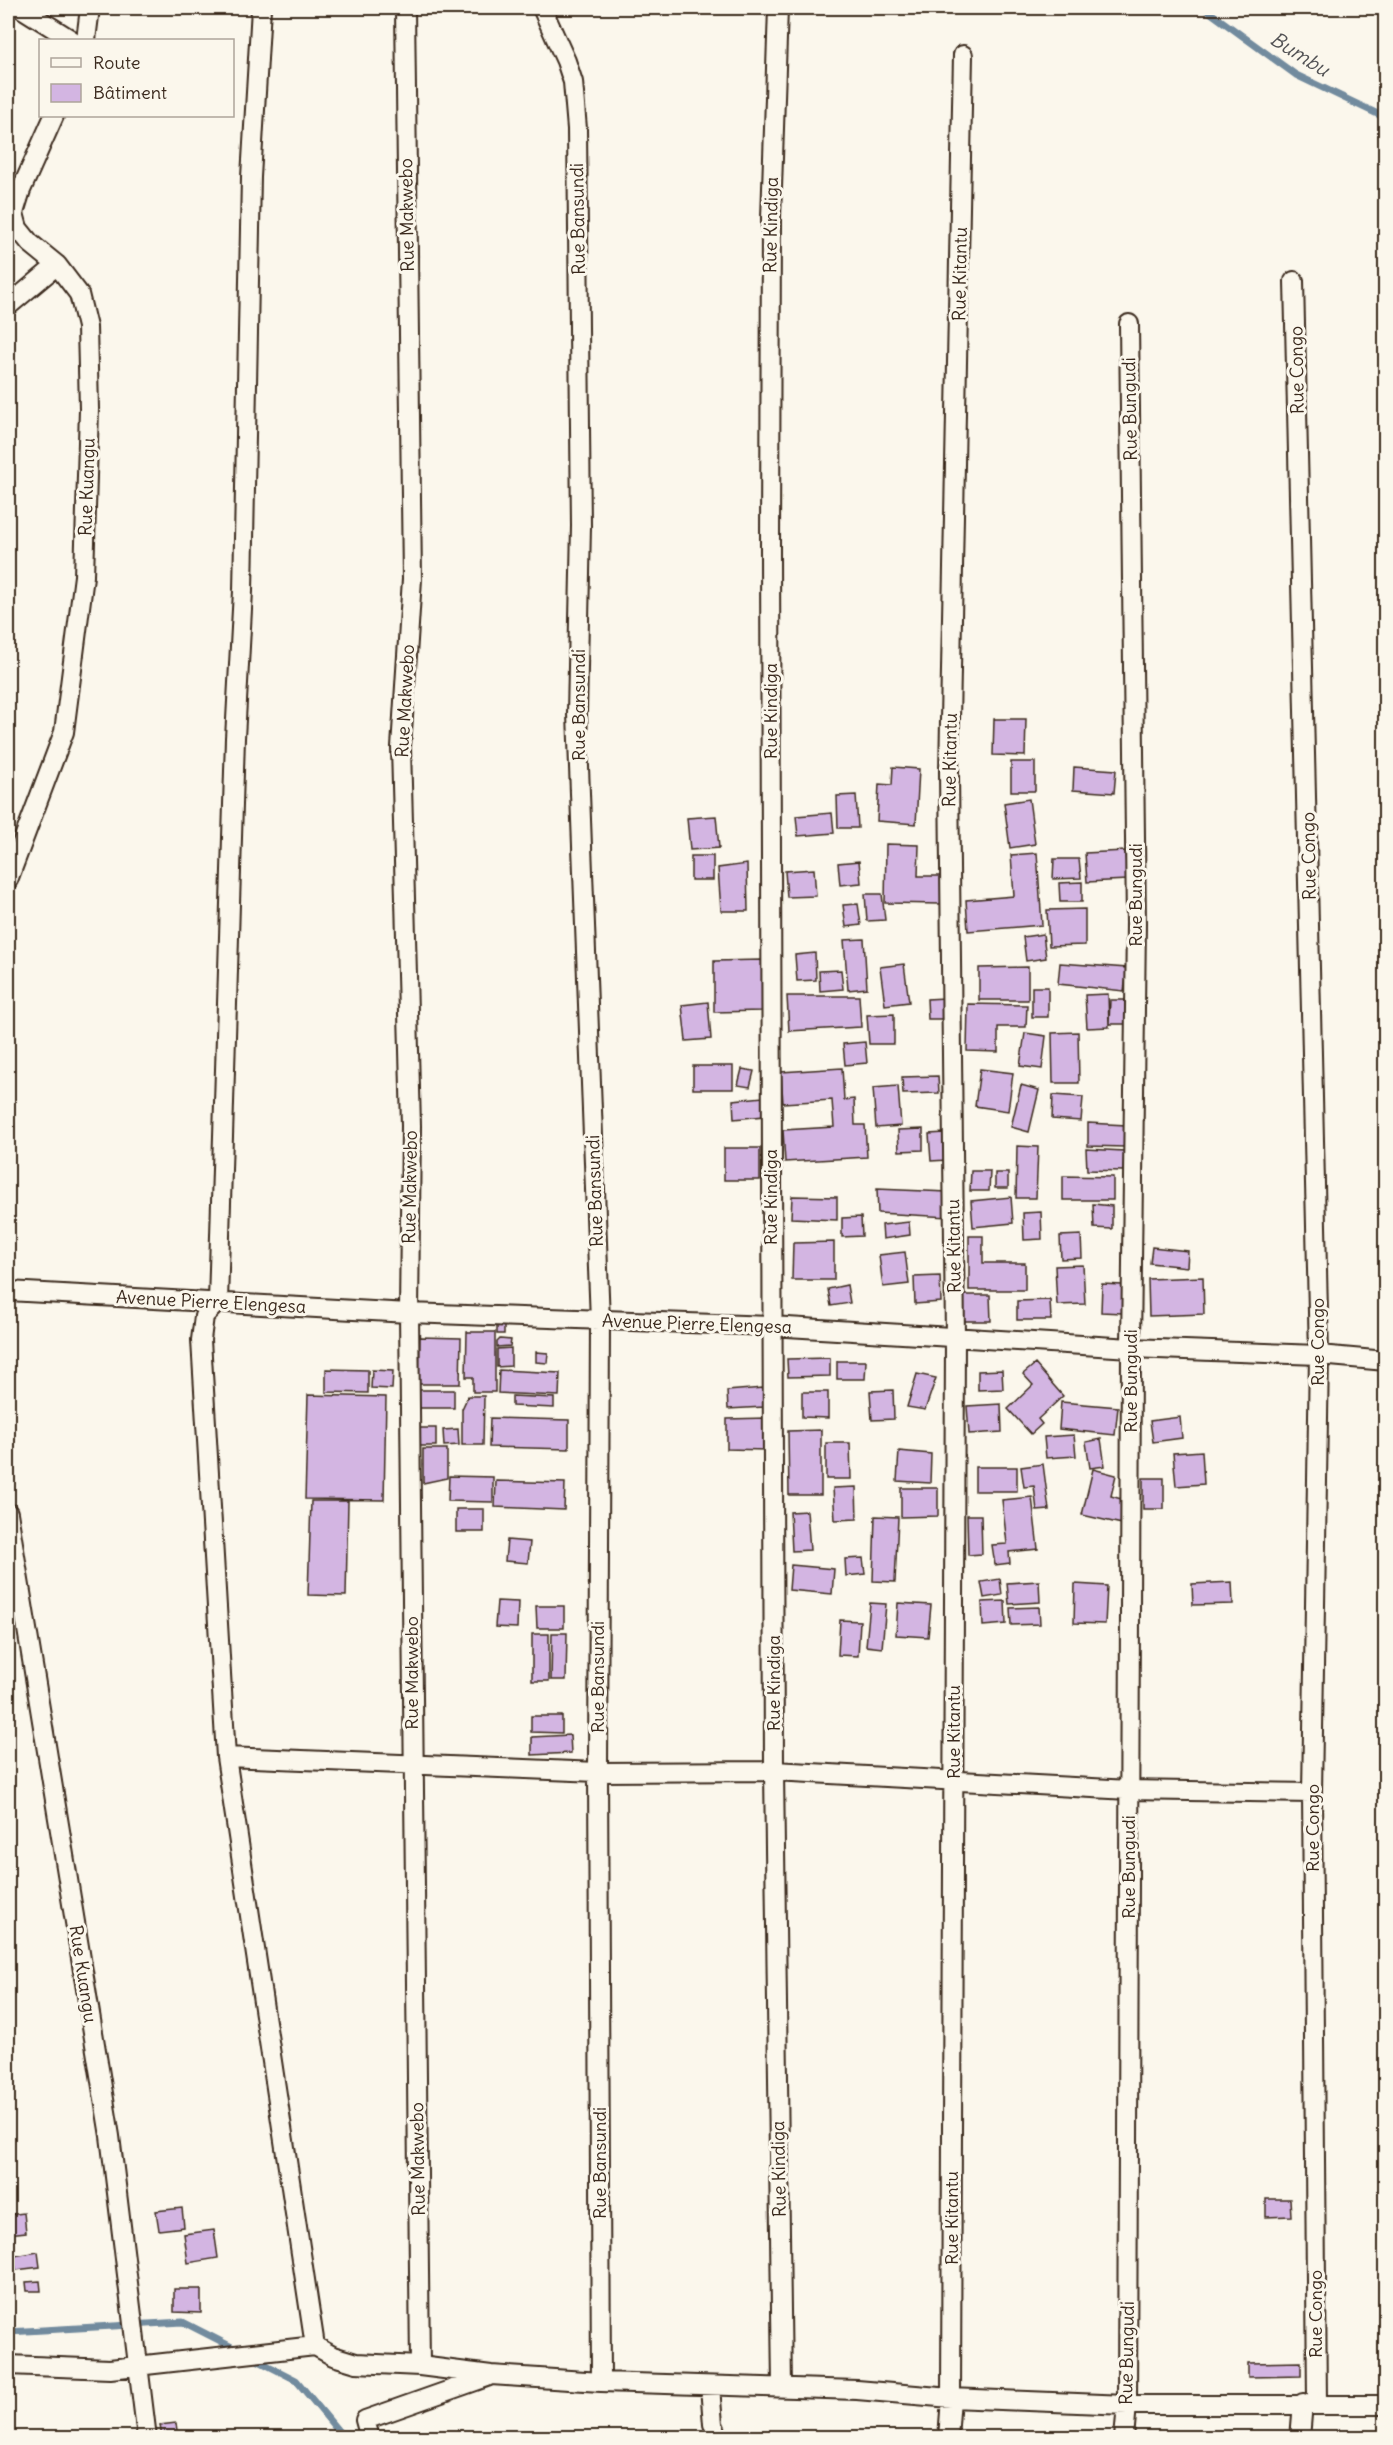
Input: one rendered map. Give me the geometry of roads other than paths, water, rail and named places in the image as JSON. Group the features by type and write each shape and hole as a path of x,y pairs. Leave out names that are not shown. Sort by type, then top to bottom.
{"street":[{"path":"21,8 70,39"},
{"path":"86,39 90,8"},
{"path":"261,8 251,177 243,591 234,750 218,1302 204,1316 201,1326 201,1350 226,1757 315,2346"},
{"name":"Rue Makwebo","path":"405,8 412,579 402,747 411,1126 409,1313 420,2366"},
{"name":"Rue Bansundi","path":"542,8 573,82 577,129 581,514 577,714 600,1321 598,1772 601,2382"},
{"name":"Rue Kindiga","path":"778,8 771,242 771,1326 782,2387"},
{"name":"Rue Kitantu","path":"948,2438 951,2398 955,1337 949,772 963,55"},
{"name":"Rue Kuangu","path":"8,880 64,732 84,576 89,409 87,327 79,294 57,265 30,243 18,228 14,213 21,190 54,117"},
{"path":"8,306 57,265"},
{"name":"Rue Congo","path":"1294,281 1319,1355 1312,1793 1310,2403 1300,2438"},
{"name":"Rue Bungudi","path":"1124,2438 1127,2405 1131,1348 1136,923 1129,324"},
{"name":"Avenue Pierre Elengesa","path":"8,1291 409,1313 771,1326 1131,1348 1319,1355 1386,1361"},
{"name":"Rue Kuangu","path":"8,1513 110,2136 147,2438"},
{"path":"226,1757 598,1772 774,1771 1130,1790 1312,1793"},
{"path":"8,2365 110,2369 315,2346 333,2356 356,2363 420,2366 491,2375 601,2382 857,2390 951,2398 1127,2405 1310,2403 1386,2405"},
{"path":"370,2438 365,2420 491,2375"},
{"path":"710,2386 712,2424 719,2438"}],"waterway":[{"name":"Bumbu","path":"1204,8 1296,75 1386,118"},
{"path":"8,2332 183,2322 238,2350"},
{"path":"253,2358 296,2380 344,2438"}]}
